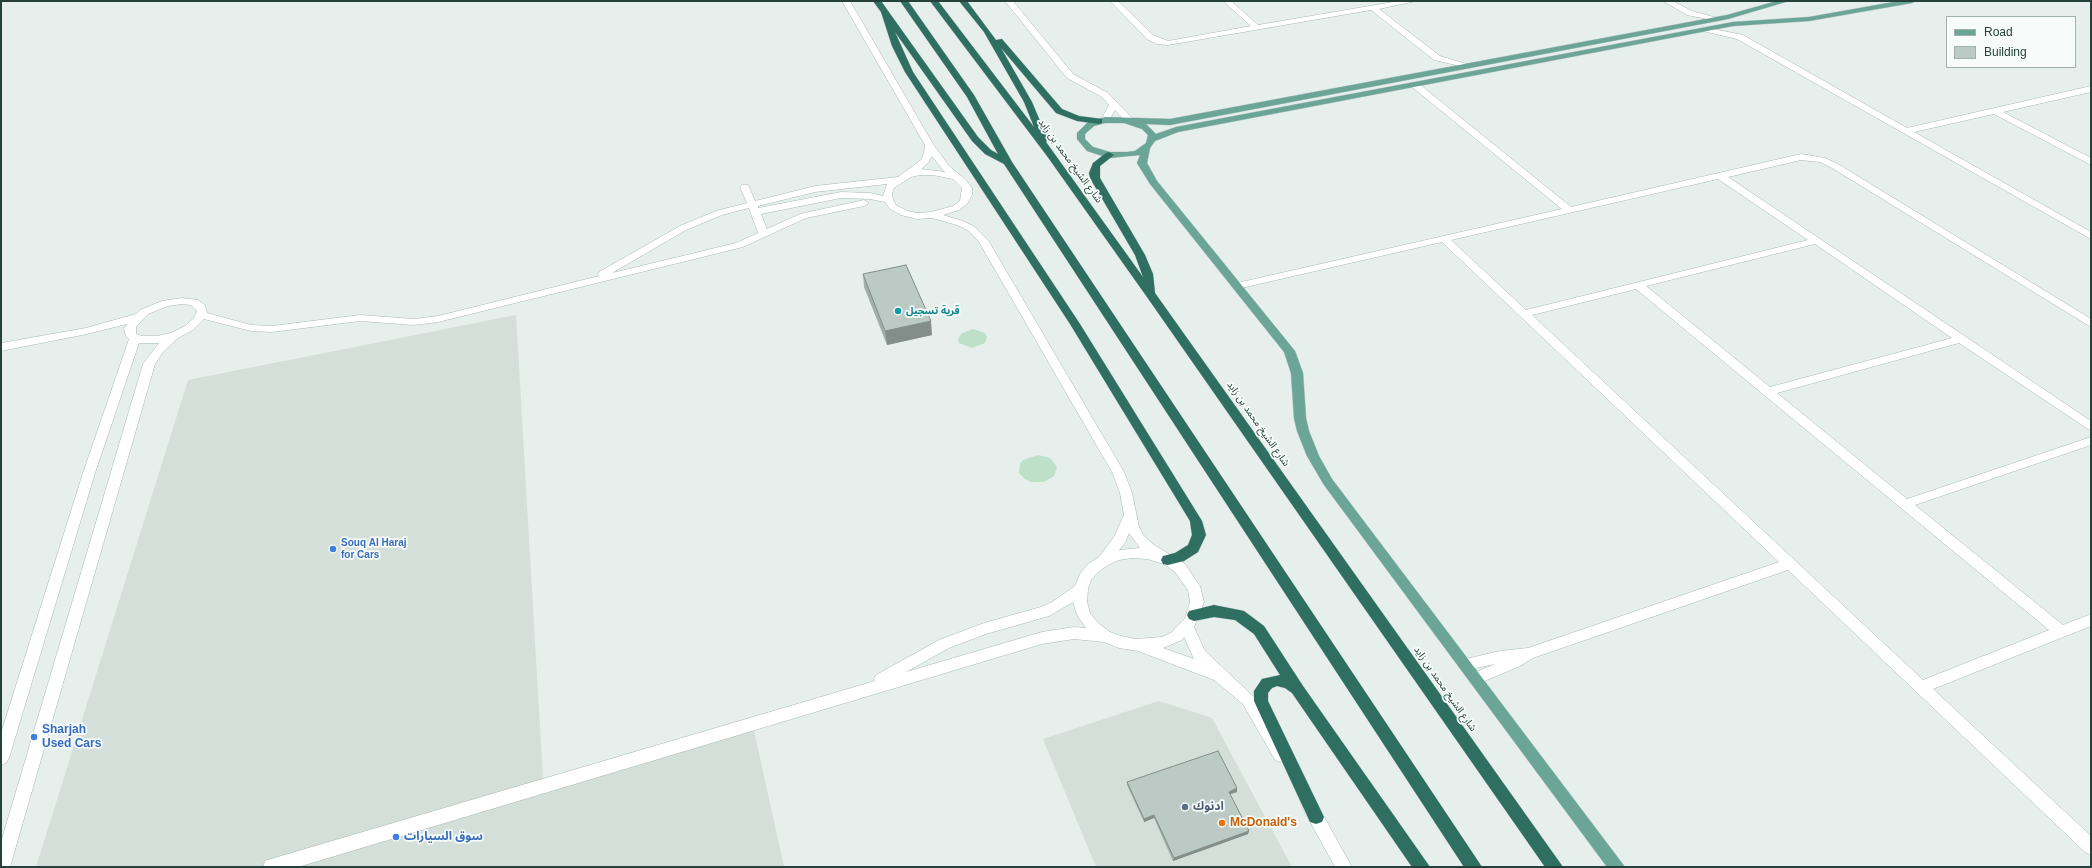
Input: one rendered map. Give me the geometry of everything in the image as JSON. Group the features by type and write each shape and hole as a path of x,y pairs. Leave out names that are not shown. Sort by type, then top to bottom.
{"highway":[{"path":"904,1 971,98 1007,162 1474,867"},
{"name":"شارع الشيخ محمد بن زايد","path":"934,1 1050,154 1555,867"},
{"path":"963,1 987,31 1011,54 1053,106 1067,115 1102,120"},
{"path":"880,6 976,140 988,152 1007,162"},
{"path":"880,6 896,46 909,72 1074,324 1196,521 1199,535 1193,548 1179,557 1165,559"},
{"path":"987,31 1028,102 1050,154"},
{"path":"1112,155 1096,165 1094,173 1095,178 1140,255 1148,274 1151,295"},
{"path":"1190,621 1214,611 1227,612 1239,615 1259,630 1298,690 1422,867"},
{"path":"1298,690 1289,683 1277,680 1267,683 1261,691 1261,701 1316,817"}],"main road":[{"path":"1618,867 1320,469 1303,430 1300,418 1297,373 1292,358 1284,344 1151,179 1135,164 1112,155 1090,149 1081,139 1081,133 1084,128 1102,120 1170,122 1688,24 1785,1"},
{"path":"1151,179 1142,160 1146,148 1152,139 1176,130 1288,110 1733,24 1809,19 1912,1"},
{"path":"1288,110 1284,108 1285,105 1310,96"},
{"path":"1131,121 1145,127 1152,135 1152,139"},
{"path":"1112,155 1127,155 1146,148"}],"street":[{"path":"846,1 929,145 946,168 963,182 967,188 967,195 964,202 966,220 987,245 1118,472 1126,493 1133,527 1139,539 1149,549 1180,568 1189,578 1195,590 1197,602 1190,621 1177,636 1164,642 1135,646"},
{"path":"1009,1 1070,76 1105,95 1131,121"},
{"path":"1114,1 1150,37 1160,42 1176,42 1412,1"},
{"path":"1227,1 1256,27"},
{"path":"1667,1 1683,10 1717,18"},
{"path":"1373,8 1437,58 1469,66"},
{"path":"1683,10 1689,17 1688,24"},
{"path":"1733,24 1740,37"},
{"path":"1706,29 1740,37 2091,236"},
{"path":"1436,72 1440,65 1437,58"},
{"path":"1415,85 1568,209"},
{"path":"1907,131 2091,89"},
{"path":"1102,120 1114,104"},
{"path":"1995,111 2091,162"},
{"path":"929,145 929,152 925,160 908,175 890,186 887,193 888,200 893,207 904,213 917,216 932,216 953,221 972,229"},
{"path":"1237,286 1795,157 1815,158 1829,163 2089,320"},
{"path":"908,175 933,172 956,177"},
{"path":"1719,175 2091,427"},
{"path":"590,282 694,223 719,213 753,208 801,197 831,186 898,180"},
{"path":"745,187 764,234"},
{"path":"801,197 851,195 870,196 888,200"},
{"path":"932,216 950,210 964,202"},
{"path":"202,315 261,329 284,328 360,318 426,321 739,245 803,216 864,203"},
{"path":"1443,238 2091,847"},
{"path":"1523,314 1816,241"},
{"path":"1638,285 2061,632"},
{"path":"1,347 87,331 138,317 158,305 182,301 199,304 202,315"},
{"path":"2,867 149,364 159,350 174,336 189,328 202,315"},
{"path":"138,317 129,329 131,336 148,341 174,336"},
{"path":"1,758 89,473 135,338"},
{"path":"1768,392 1961,339"},
{"path":"1905,504 2091,442"},
{"path":"1103,561 1120,539 1130,516"},
{"path":"1165,559 1147,554 1132,553 1117,555 1103,561 1093,568 1085,578 1081,589 1080,602 1084,615 1093,627 1105,636 1119,642 1180,659 1223,679"},
{"path":"1477,678 1513,663 1528,654 1790,564"},
{"path":"841,697 899,670 944,644 984,629 1044,612 1057,606 1081,589"},
{"path":"1921,687 2091,620"},
{"path":"1190,621 1199,655 1223,679 1248,700 1344,867"},
{"path":"271,867 1042,638 1074,633 1105,636"},
{"path":"1466,664 1496,657 1528,654"}],"shaded area":[{"name":"Souq Al Haraj for Cars","path":"516,315 543,779 751,717 784,867 36,867 188,380"},
{"path":"1159,701 1212,718 1292,867 1096,867 1043,739"}],"green space":[{"path":"973,329 985,333 987,337 985,343 972,348 959,343 958,339 962,333"},
{"path":"1038,455 1050,458 1057,467 1054,476 1044,482 1031,482 1019,473 1020,464 1023,460"}],"building":[{"name":"قرية تسجيل","path":"906,265 931,321 885,331 863,274"},
{"name":"ادنوك","path":"1218,751 1237,788 1229,792 1249,831 1174,858 1154,815 1144,819 1127,782"}],"place":[{"name":"قرية تسجيل","path":"898,311"},
{"name":"Souq Al Haraj for Cars","path":"333,549"},
{"name":"Sharjah Used Cars","path":"34,737"},
{"name":"ادنوك","path":"1185,807"},
{"name":"McDonald's","path":"1222,823"},
{"name":"سوق السيارات","path":"396,837"}]}
